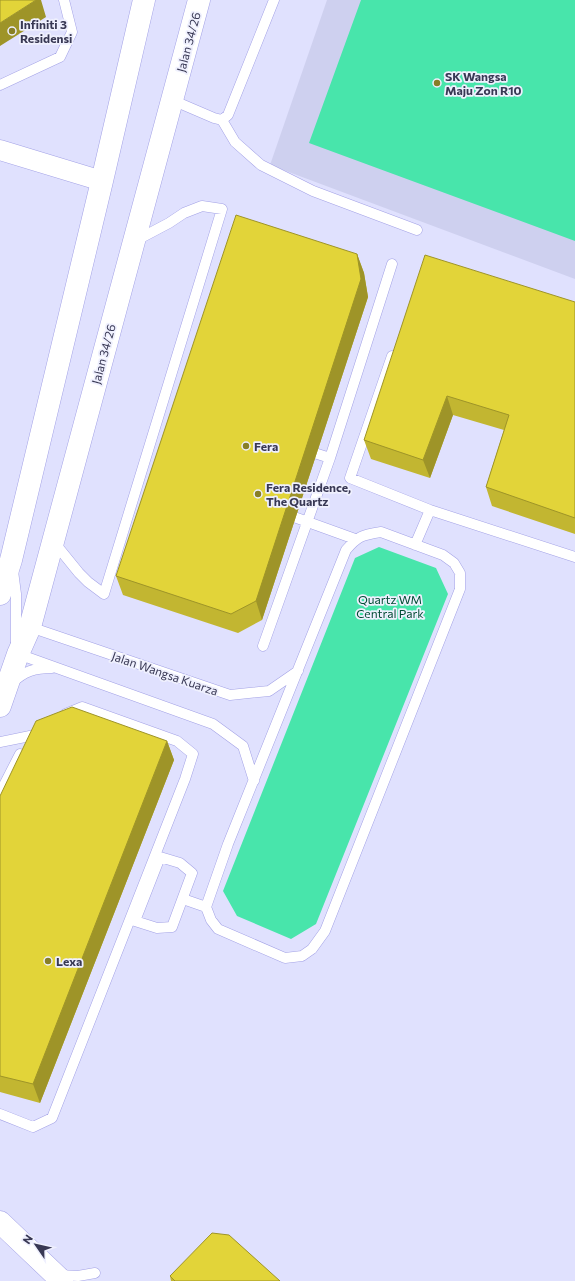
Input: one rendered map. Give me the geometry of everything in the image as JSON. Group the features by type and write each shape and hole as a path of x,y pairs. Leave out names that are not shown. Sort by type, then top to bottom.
{"main road":[{"path":"0,594 11,560 144,0"},
{"name":"Jalan 34/26","path":"3,698 18,654 30,627 199,0"},
{"path":"0,1222 59,1278"}],"street":[{"path":"0,150 102,181"}],"lane":[{"path":"0,85 60,57 72,32 64,0"},
{"path":"222,120 228,115 274,0"},
{"path":"172,100 222,120 235,142 261,165 314,191 417,230"},
{"path":"53,541 88,582 104,594 222,209 202,206 184,213 134,241"},
{"path":"263,646 330,458 392,264"},
{"path":"396,345 350,478 430,510 575,557"},
{"path":"298,456 301,449 330,458"},
{"path":"281,505 278,512 355,539"},
{"path":"415,545 430,510"},
{"path":"381,532 443,555 454,563 460,573 460,589 325,931 312,949 302,956 285,958 218,929 211,920 206,907 228,844 346,550 355,539 368,534 381,532"},
{"path":"11,560 16,594 16,643 18,654 213,724 243,746 254,780"},
{"name":"Jalan Wangsa Kuarza","path":"30,627 230,695 269,691 298,671"},
{"path":"3,698 15,680 26,672 42,668 58,668"},
{"path":"0,1114 33,1127 52,1118 182,786 193,754 177,741 82,707 54,718"},
{"path":"0,742 33,734 0,793"},
{"path":"160,857 180,863 192,873 183,898 172,927 157,928 135,921 160,857"},
{"path":"183,898 206,907"},
{"path":"59,1278 95,1273"}],"shaded area":[{"name":"SK Wangsa Maju Zon R10","path":"327,0 575,0 575,279 270,165"}],"green space":[{"name":"SK Wangsa Maju Zon R10","path":"361,0 575,0 575,241 309,143"},
{"name":"Quartz WM Central Park","path":"379,547 436,568 448,594 316,924 291,939 237,916 223,891 355,558"}],"building":[{"path":"0,0 36,0 0,23"},
{"name":"Fera","path":"236,215 357,254 361,279 256,601 231,614 116,576"},
{"path":"425,255 575,302 575,518 486,487 509,415 447,396 423,460 364,440"},
{"name":"Lexa","path":"72,707 167,741 33,1084 0,1076 0,796 36,721"},
{"path":"212,1233 229,1235 280,1281 175,1281 170,1276"}],"place":[{"name":"Infiniti 3 Residensi","path":"12,31"},
{"name":"SK Wangsa Maju Zon R10","path":"437,83"},
{"name":"Fera","path":"246,446"},
{"name":"Fera Residence, The Quartz","path":"258,494"},
{"name":"Lexa","path":"48,961"}]}
